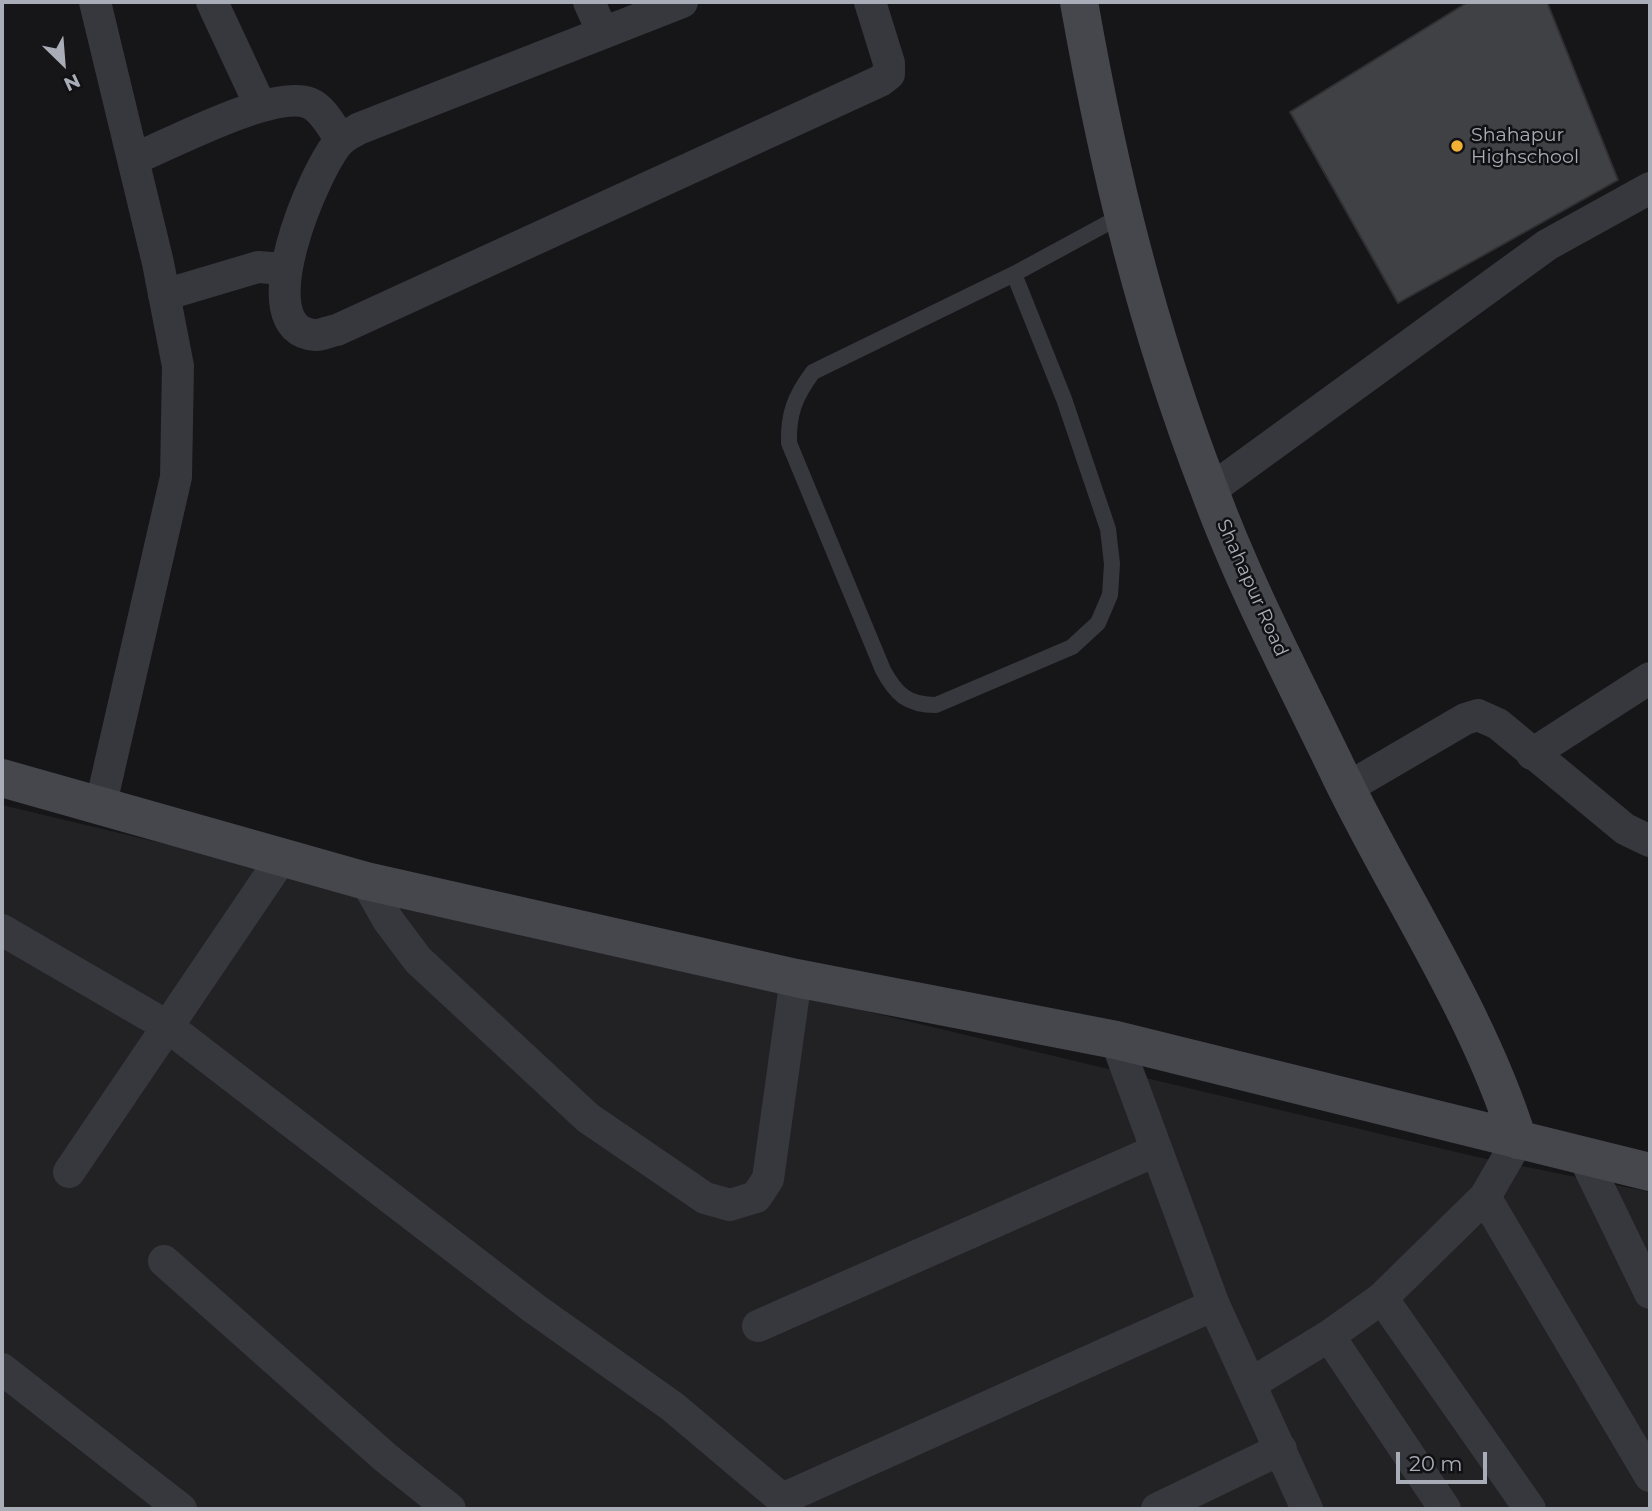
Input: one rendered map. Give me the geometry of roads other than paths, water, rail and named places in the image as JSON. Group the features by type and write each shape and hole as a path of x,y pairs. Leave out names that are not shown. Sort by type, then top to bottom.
{"main road":[{"name":"Shahapur Road","path":"1079,2 1121,216 1158,345 1209,491 1251,590 1346,788 1494,1073 1518,1140"},
{"path":"2,778 100,808 283,856 366,881 796,978 1116,1040 1518,1140 1583,1153 1650,1172"}],"street":[{"path":"94,2 134,159 178,366 176,477 100,808"},
{"path":"212,2 260,105"},
{"path":"589,2 603,33"},
{"path":"682,2 358,129 341,140 312,187 284,268 287,312 297,328 315,335 337,330 880,81 889,74 889,63 870,2"},
{"path":"134,159 260,105 299,101 311,104 321,111 341,140"},
{"path":"1209,491 1547,245 1650,188"},
{"path":"164,295 258,267 284,268"},
{"path":"1532,754 1650,678"},
{"path":"1346,788 1465,719 1479,715 1498,724 1625,830 1650,841"},
{"path":"69,1172 283,856"},
{"path":"366,881 388,920 418,960 588,1118 705,1198 730,1205 756,1197 768,1179 796,978"},
{"path":"2,930 167,1026 535,1309 673,1407 785,1504 1214,1305"},
{"path":"1116,1040 1214,1305 1252,1383 1307,1509"},
{"path":"1252,1383 1329,1336 1382,1298 1485,1197 1518,1140"},
{"path":"758,1326 1155,1151"},
{"path":"1583,1153 1650,1293"},
{"path":"1485,1197 1650,1476"},
{"path":"164,1261 386,1458 450,1509"},
{"path":"1382,1298 1530,1509"},
{"path":"1329,1336 1445,1509"},
{"path":"2,1369 181,1509"},
{"path":"1157,1509 1281,1449"}],"lane":[{"path":"1014,274 1064,398 1108,529 1110,595 1098,623 1072,647 936,705 916,705 895,693 883,670 789,443 788,416 799,391 813,372 1014,274 1121,216"}],"place":[{"name":"Shahapur Highschool","path":"1457,146"}]}
